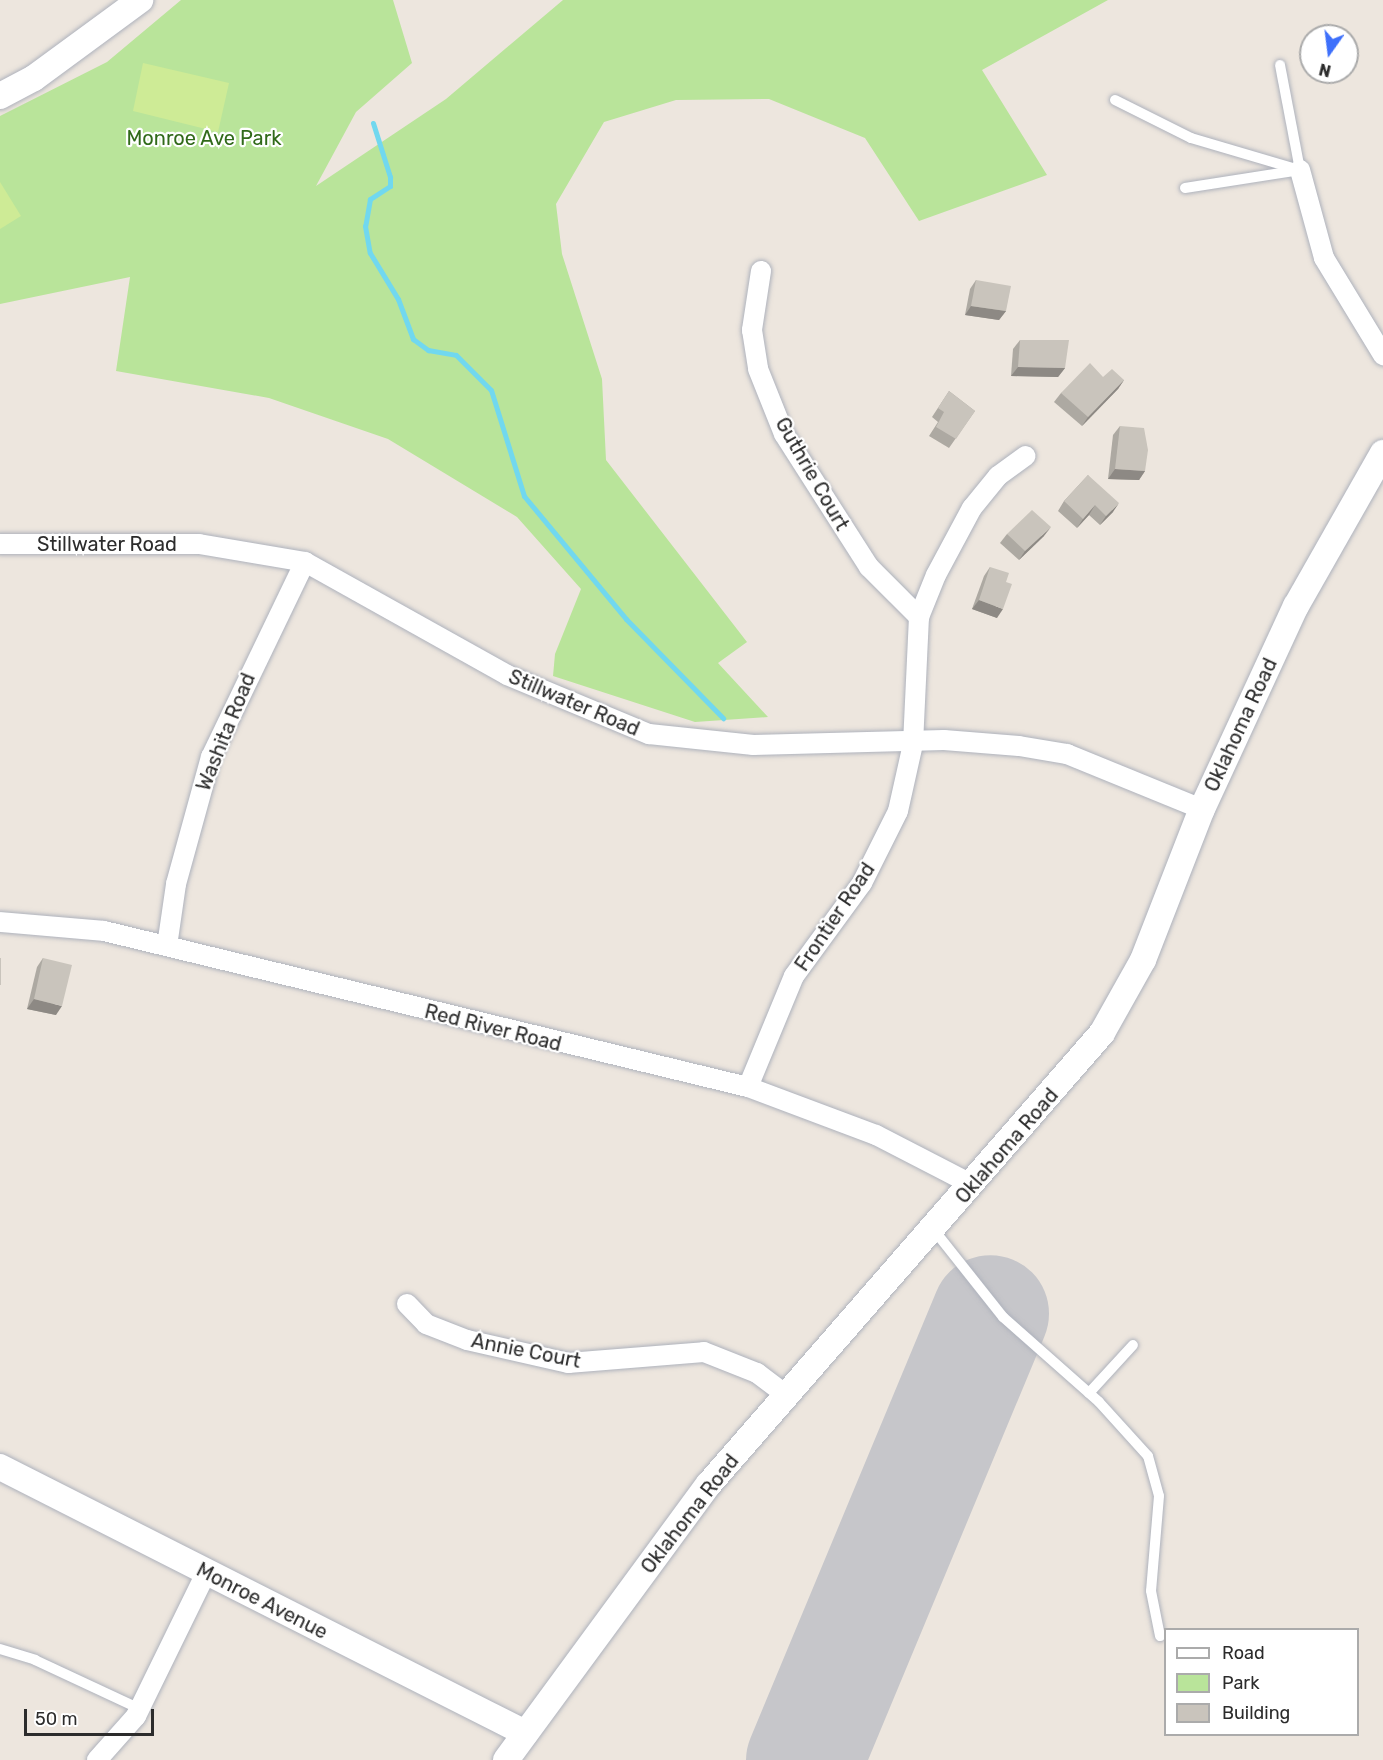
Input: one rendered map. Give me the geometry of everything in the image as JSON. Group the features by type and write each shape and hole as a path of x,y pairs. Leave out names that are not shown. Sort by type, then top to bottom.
{"street":[{"path":"0,96 34,78 140,0"},
{"path":"1300,170 1324,258 1383,355"},
{"name":"Guthrie Court","path":"761,271 752,330 758,369 784,434 869,567 919,617"},
{"name":"Oklahoma Road","path":"506,1760 709,1484 934,1230 1102,1033 1178,882 1203,809 1296,606 1383,453"},
{"path":"919,617 972,508 998,476 1026,456"},
{"name":"Stillwater Road","path":"0,544 199,544 305,562 507,675 649,734 753,745 913,744 944,740 1066,754 1203,809"},
{"name":"Washita Road","path":"167,946 176,884 211,757 305,562"},
{"name":"Frontier Road","path":"748,1087 809,949 862,883 898,811 913,744 919,617"},
{"name":"Red River Road","path":"0,922 104,931 748,1087 876,1135 971,1184"},
{"name":"Annie Court","path":"407,1304 426,1324 467,1340 568,1363 704,1352 757,1373 787,1396"},
{"name":"Monroe Avenue","path":"0,1467 525,1733"},
{"path":"96,1760 140,1708 206,1573"}],"lane":[{"path":"1280,65 1300,170"},
{"path":"1114,100 1191,138 1300,170"},
{"path":"1185,188 1300,170"},
{"path":"934,1230 1003,1317 1089,1393 1134,1437 1157,1476 1151,1591 1160,1636"},
{"path":"1089,1393 1133,1345"},
{"path":"0,1649 140,1708"}],"shaded area":[{"path":"982,1303 1002,1327 821,1760 789,1760"}],"green space":[{"name":"Monroe Ave Park","path":"181,0 393,0 412,63 356,112 316,186 446,99 563,0 1108,0 982,70 1047,175 919,221 865,138 769,99 676,100 604,122 556,204 562,254 602,379 606,460 747,642 718,663 768,717 695,722 553,676 555,654 581,589 517,517 388,439 269,398 116,371 130,277 0,304 0,116 107,62"},
{"path":"143,63 229,83 218,132 133,111"},
{"path":"0,182 21,216 0,229"}],"building":[{"path":"976,280 1011,286 1006,311 971,306"},
{"path":"1020,340 1069,340 1065,368 1018,367"},
{"path":"1090,363 1103,377 1112,369 1124,380 1088,417 1061,393"},
{"path":"949,391 975,411 956,439 936,427 944,412 938,408"},
{"path":"1120,426 1144,428 1148,450 1145,471 1115,469"},
{"path":"1088,475 1119,503 1106,516 1095,505 1083,519 1064,501"},
{"path":"1032,510 1051,527 1025,551 1007,534"},
{"path":"990,567 1009,573 1006,582 1012,584 1003,609 979,600"},
{"path":"1,958 1,985 0,985"},
{"path":"43,958 72,965 62,1006 34,999"}],"waterway":[{"path":"373,123 390,177 390,186 370,199 365,226 370,253 398,299 413,339 428,350 456,355 491,390 524,496 626,619 723,718"}],"runway":[{"path":"804,1760 990,1313"}]}
